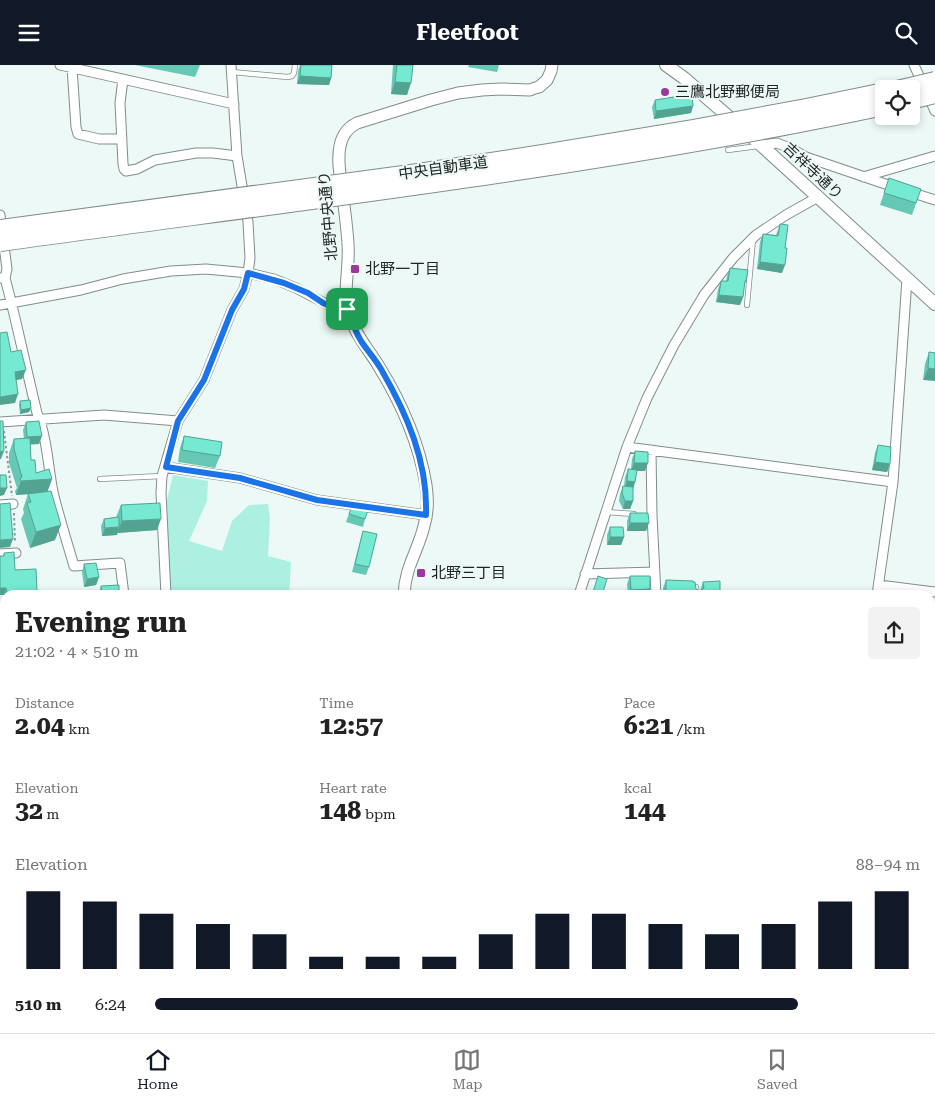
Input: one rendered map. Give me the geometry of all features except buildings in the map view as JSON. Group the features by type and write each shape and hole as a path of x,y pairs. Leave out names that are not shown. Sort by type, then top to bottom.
{"highway":[{"path":"920,84 935,80"},
{"name":"中央自動車道","path":"0,229 543,153 712,125 875,93"},
{"path":"920,99 935,95"},
{"name":"中央自動車道","path":"0,243 418,187 813,122 875,109"}],"main road":[{"name":"吉祥寺通り","path":"666,65 684,78 761,145 935,304"}],"street":[{"path":"60,65 234,104"},
{"name":"北野中央通り","path":"404,590 407,573 424,527 427,499 424,473 409,424 393,390 360,339 347,309 345,292 349,253 339,158 342,139 347,130 357,123 431,100 458,93 482,90 530,90 539,87 544,84 549,76 552,65"},
{"path":"914,65 935,111"},
{"path":"72,68 78,134 99,139 122,139"},
{"path":"166,590 161,493 162,476 178,421 204,380 232,310 244,289 250,258 248,222 237,156 232,69"},
{"path":"123,79 120,103 124,169 126,171 137,169 155,160 196,153 237,156"},
{"path":"761,145 777,143 806,157 935,200"},
{"path":"863,177 935,156"},
{"path":"580,590 627,447 647,398 674,345 704,295 733,258 753,238 786,215 818,197"},
{"path":"0,215 8,269 3,278 12,303 30,387 40,420 54,493 74,566 120,563 123,590"},
{"path":"0,305 80,290 123,279 171,271 206,269 248,273 284,283 308,293 330,306 347,309"},
{"path":"878,590 893,481 907,279"},
{"path":"0,422 104,415 178,421"},
{"path":"627,447 893,481"},
{"path":"651,450 648,516 656,590"},
{"path":"166,467 240,478 317,500 426,515"},
{"path":"0,505 13,504"},
{"path":"0,554 16,553"},
{"path":"585,574 654,572"},
{"path":"879,585 919,590"}],"lane":[{"path":"232,69 288,77 294,73 295,65"},
{"path":"728,150 761,145"},
{"path":"746,305 753,238"},
{"path":"100,479 162,476"},
{"path":"606,512 636,515"}],"green space":[{"path":"173,475 208,481 207,501 189,541 222,551 232,521 249,505 268,504 270,518 268,556 291,562 289,590 170,590 164,513"}],"place":[{"name":"三鷹北野郵便局","path":"665,92"},
{"name":"北野一丁目","path":"355,269"},
{"name":"北野三丁目","path":"421,573"}],"route":[{"path":"248,273 274,279 308,293 330,306 347,309 360,339 393,390 406,417 414,438 426,486 426,515 317,500 240,478 166,467 178,421 204,380 232,310 244,289 248,273"}]}
